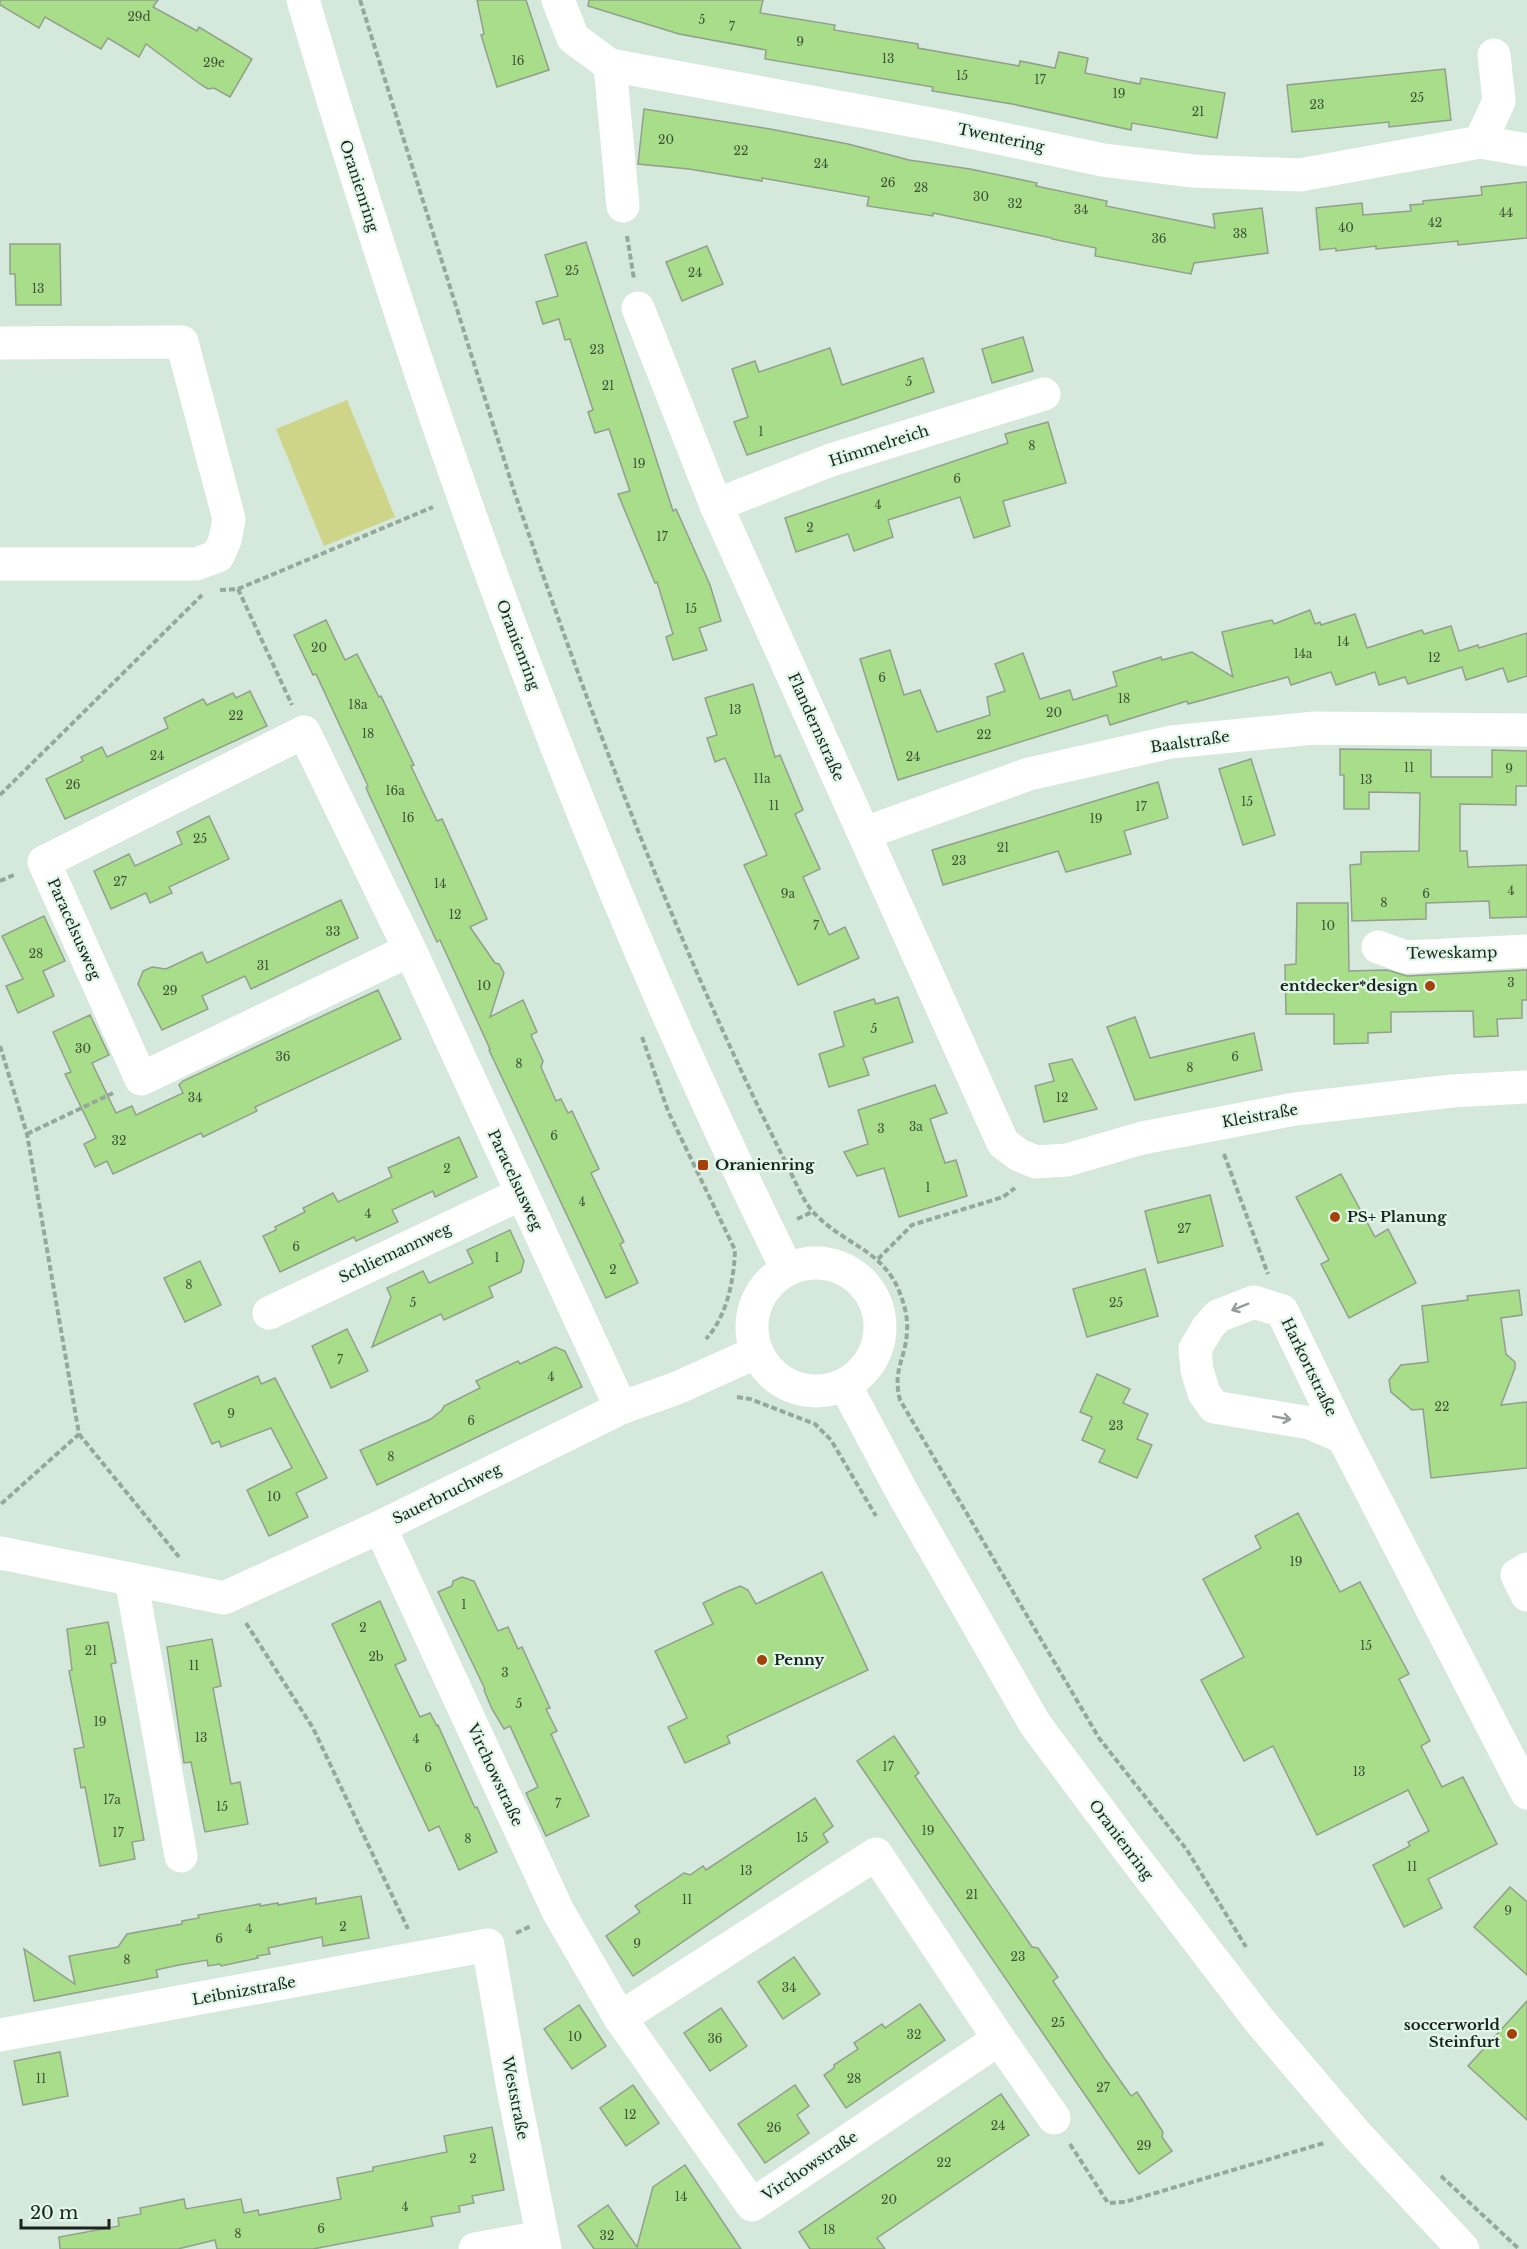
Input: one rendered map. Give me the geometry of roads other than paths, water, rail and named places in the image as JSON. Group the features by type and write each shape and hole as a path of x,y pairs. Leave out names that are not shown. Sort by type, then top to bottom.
{"street":[{"name":"Oranienring","path":"303,0 353,170 483,553 614,886 722,1134 788,1269"},
{"name":"Twentering","path":"558,0 573,38 610,65 942,126 1103,160 1193,171 1300,175 1480,142 1527,150"},
{"path":"1480,142 1499,101 1494,55"},
{"path":"610,65 623,206"},
{"name":"Flandernstraße","path":"638,308 716,505 1003,1143 1019,1155 1036,1162"},
{"path":"0,343 182,342 229,519 225,540 218,556 196,564 0,564"},
{"name":"Himmelreich","path":"716,505 831,460 1044,394"},
{"name":"Baalstraße","path":"865,833 1029,774 1171,742 1314,728 1527,730"},
{"name":"Paracelsusweg","path":"410,950 141,1079 44,862 304,732 410,950 621,1408"},
{"name":"Teweskamp","path":"1378,947 1406,957 1527,951"},
{"name":"Kleistraße","path":"1036,1162 1067,1160 1142,1138 1295,1110 1452,1091 1527,1088"},
{"name":"Schliemannweg","path":"269,1312 521,1194"},
{"path":"810,1263 834,1265 855,1276 870,1292 879,1313 880,1335 873,1356 860,1374 845,1385 818,1391 793,1387 772,1374 757,1352 752,1330 755,1306 768,1284 788,1269 810,1263"},
{"name":"Harkortstraße","path":"1343,1437 1310,1423 1214,1407 1204,1393 1197,1370 1195,1349 1218,1316 1254,1302 1282,1311 1343,1437 1527,1793"},
{"name":"Sauerbruchweg","path":"131,1579 224,1598 380,1527 621,1408 677,1388 757,1352"},
{"name":"Oranienring","path":"845,1385 902,1492 1035,1724 1128,1850 1259,2020 1356,2134 1463,2249"},
{"name":"Virchowstraße","path":"380,1527 558,1911 620,2018 752,2205 999,2039"},
{"path":"0,1553 131,1579 181,1856"},
{"path":"1527,1569 1517,1575 1527,1595"},
{"path":"620,2018 876,1854 1054,2118"},
{"name":"Leibnizstraße","path":"0,2035 488,1946"},
{"name":"Weststraße","path":"488,1946 543,2243"},
{"path":"475,2249 543,2243"}],"place":[{"name":"entdecker*design","path":"1430,986"},
{"name":"Oranienring","path":"703,1165"},
{"name":"PS+ Planung","path":"1335,1217"},
{"name":"Penny","path":"762,1660"},
{"name":"soccerworld Steinfurt","path":"1512,2034"}]}
